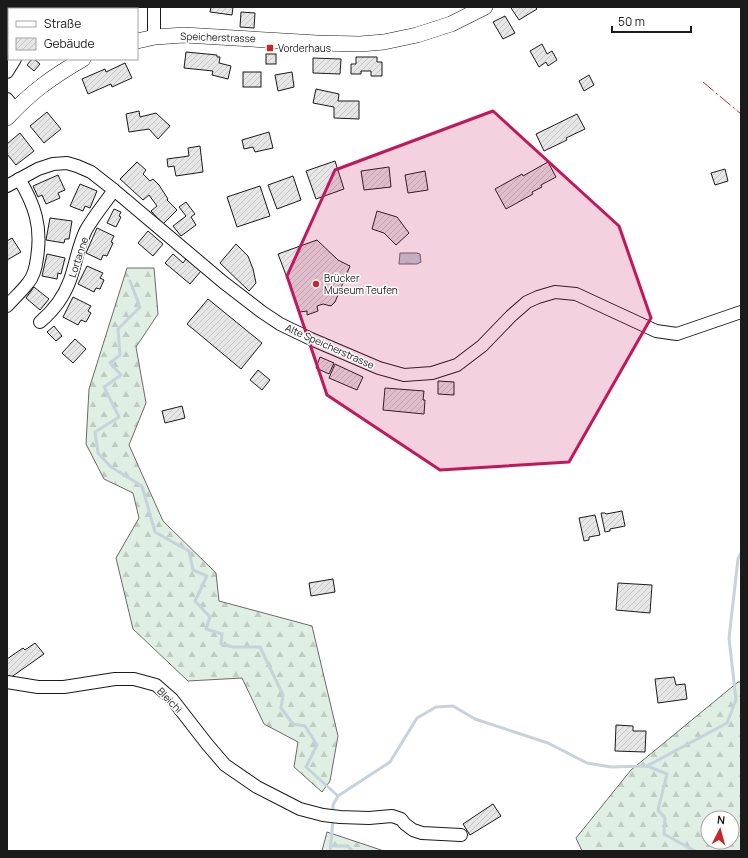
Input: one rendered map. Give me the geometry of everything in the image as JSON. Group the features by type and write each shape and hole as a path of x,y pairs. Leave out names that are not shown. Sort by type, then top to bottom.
{"main road":[{"name":"Speicherstrasse","path":"138,41 155,37 184,35 331,43 360,44 384,42 417,35 450,24 485,7"},
{"path":"10,109 57,74 81,60"}],"street":[{"path":"154,7 155,37"},
{"path":"7,72 14,60"},
{"name":"Alte Speicherstrasse","path":"7,186 38,169 53,164 67,163 91,172 223,282 280,324 379,368 404,375 432,373 457,365 482,346 527,302 555,292 576,294 656,331 677,334 741,312"},
{"path":"7,306 29,283 36,270 39,247 39,229 36,215 28,194 19,179"},
{"name":"Lortanne","path":"40,322 49,315 60,301 70,281 78,250 86,230 114,190"},
{"name":"Bleichi","path":"7,682 38,687 64,687 115,679 134,679 156,685 172,699 225,765 257,787 300,809 323,815 340,817 369,818 392,816 400,819 413,830 422,833 461,835"}],"highlighted area":[{"path":"493,111 619,226 651,318 569,462 440,470 327,395 287,276 335,170"}],"green space":[{"path":"127,268 154,268 158,314 136,347 146,403 129,445 163,521 216,573 219,601 312,626 338,736 330,781 322,792 294,767 298,742 264,724 242,678 188,681 133,629 116,558 139,518 133,493 104,479 86,444 89,389"},
{"path":"738,682 741,682 741,851 582,851 576,838 631,770"},
{"path":"327,832 384,851 322,851"}],"water":[{"path":"400,253 420,254 421,262 417,264 399,264"}],"building":[{"path":"13,7 32,7 32,8 12,8"},
{"path":"211,7 233,7 232,15 210,12"},
{"path":"535,7 537,9 519,20 511,8"},
{"path":"241,12 255,13 254,28 240,27"},
{"path":"505,16 515,33 503,39 493,22"},
{"path":"542,44 547,54 552,51 557,60 548,66 546,62 539,67 530,51"},
{"path":"186,52 217,55 217,57 220,57 219,63 231,66 228,79 212,75 213,71 184,68"},
{"path":"266,54 276,54 276,64 266,64"},
{"path":"356,57 377,57 377,62 382,62 382,76 371,76 371,71 361,71 361,74 351,74 351,64 356,64"},
{"path":"313,58 341,59 340,74 313,73"},
{"path":"31,60 35,60 40,64 34,71 27,65"},
{"path":"125,63 132,78 112,87 111,84 88,94 82,79 105,69 106,72"},
{"path":"243,72 261,72 261,87 243,87"},
{"path":"292,72 294,87 278,91 275,75"},
{"path":"589,75 594,85 584,91 579,81"},
{"path":"316,89 339,94 338,101 359,101 359,119 334,118 334,107 313,103"},
{"path":"139,111 140,117 156,113 170,126 158,139 149,129 129,132 126,114"},
{"path":"47,112 61,129 44,143 30,126"},
{"path":"577,114 585,129 544,151 536,134"},
{"path":"269,132 273,148 255,152 253,147 244,149 242,140"},
{"path":"20,133 34,151 16,165 7,154 7,144"},
{"path":"200,146 203,172 176,176 174,166 168,167 167,159 189,156 188,148"},
{"path":"335,161 344,189 316,199 306,171"},
{"path":"137,162 146,170 143,174 150,181 153,179 159,185 168,199 167,200 177,210 163,224 151,211 157,206 149,195 143,200 120,179"},
{"path":"548,162 556,177 541,185 542,187 532,192 533,194 506,209 495,189"},
{"path":"389,167 391,187 364,190 361,171"},
{"path":"725,169 728,181 715,185 711,173"},
{"path":"425,171 428,190 408,193 405,175"},
{"path":"58,175 65,190 58,193 60,198 46,204 42,195 38,197 33,186"},
{"path":"293,176 301,200 277,209 268,185"},
{"path":"80,184 97,191 90,208 85,206 83,211 70,206"},
{"path":"260,186 270,216 237,227 227,197"},
{"path":"186,202 195,214 191,217 196,225 181,236 173,226 186,216 179,207"},
{"path":"114,209 121,212 119,216 121,217 116,227 107,223"},
{"path":"377,211 397,217 409,233 396,245 384,233 372,229"},
{"path":"50,218 72,221 69,239 65,239 64,243 46,240"},
{"path":"97,228 114,236 111,242 113,243 107,256 103,255 101,260 86,253"},
{"path":"148,231 163,244 153,256 138,243"},
{"path":"12,238 21,252 7,260 7,241"},
{"name":"Brücker Museum Teufen","path":"317,240 338,260 350,266 335,302 331,306 323,304 317,306 318,311 307,315 307,311 300,312 278,254"},
{"path":"236,244 248,256 253,269 256,283 249,291 220,263"},
{"path":"47,254 65,258 61,274 58,273 57,279 42,276"},
{"path":"173,254 183,263 186,259 201,271 190,284 165,263"},
{"path":"87,266 103,273 100,278 104,280 100,289 96,288 94,292 78,284"},
{"path":"34,287 49,299 40,310 26,298"},
{"path":"73,297 91,306 88,311 91,313 86,322 81,320 78,325 63,317"},
{"path":"208,299 262,343 241,369 187,324"},
{"path":"54,326 62,336 56,341 47,332"},
{"path":"75,339 86,349 73,363 62,353"},
{"path":"320,357 334,363 329,374 316,368"},
{"path":"335,364 363,377 357,390 329,378"},
{"path":"258,370 270,380 262,390 250,380"},
{"path":"438,381 454,382 454,395 438,394"},
{"path":"385,388 424,391 424,414 383,410"},
{"path":"182,406 185,418 165,423 162,411"},
{"path":"622,511 625,526 610,529 610,531 605,532 601,513 606,514"},
{"path":"595,515 600,535 589,537 589,540 584,541 579,518"},
{"path":"333,579 335,592 311,596 309,583"},
{"path":"618,583 652,585 650,613 616,610"},
{"path":"35,643 44,654 10,678 7,674 7,659 23,648 25,650"},
{"path":"674,677 676,685 685,684 687,699 658,703 655,679"},
{"path":"616,725 633,726 633,731 646,731 645,752 615,751"},
{"path":"493,804 501,816 470,835 463,824"}],"waterway":[{"path":"130,281 140,307 118,329 120,355 110,363 121,375 104,387 119,417 95,432 98,453 111,467 142,486 155,532 189,551 193,570 207,576 195,601 210,617 206,629 222,634 221,644 233,647 260,647 283,695 281,708 293,724 305,726 317,745 306,767 338,796"},
{"path":"333,814 333,805 338,796 390,762 417,718 436,707 453,706 475,719 548,743 587,763 611,767 647,766 727,723 736,700 729,638 738,559 741,553"},
{"path":"647,766 667,774 658,810 665,818 664,834 695,851"},
{"path":"330,851 333,820"},
{"path":"331,846 348,846 352,851"}],"power":[{"path":"703,82 741,114"}],"place":[{"name":"Vorderhaus","path":"270,48"},
{"name":"Brücker Museum Teufen","path":"316,284"}]}
